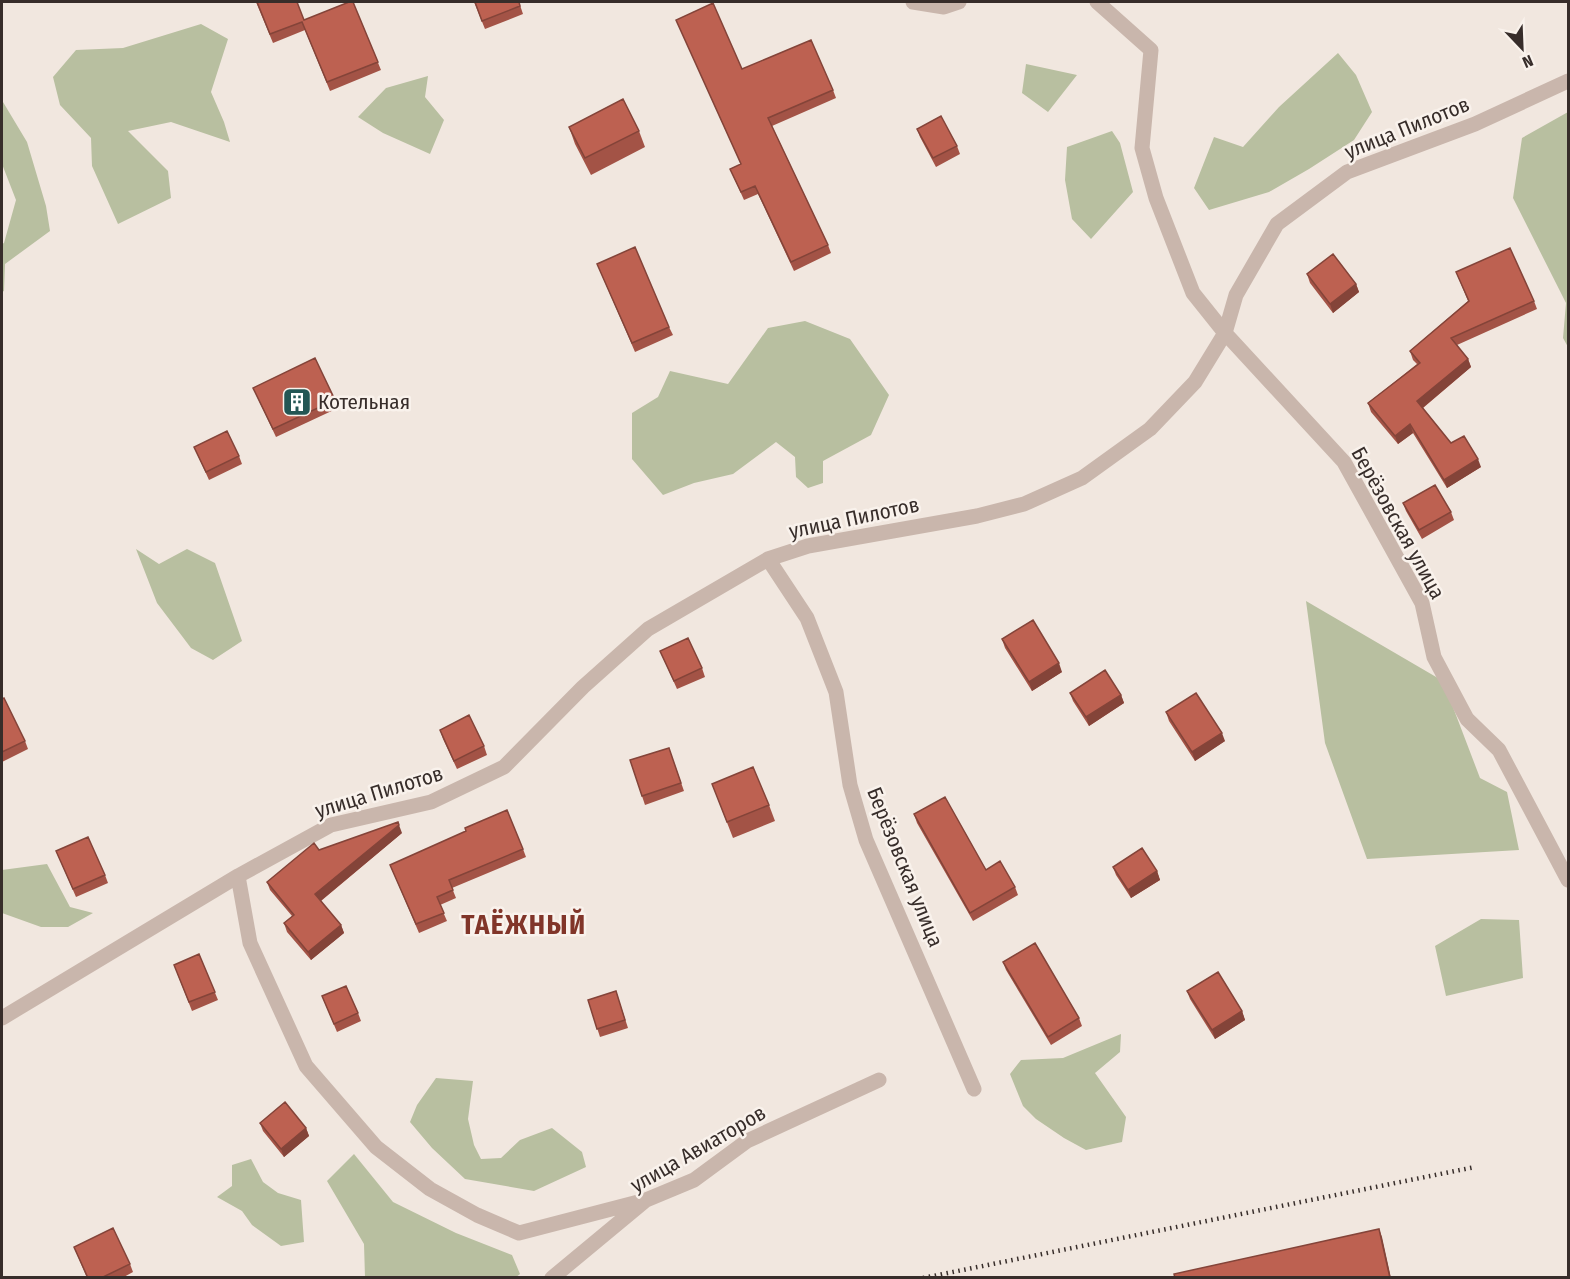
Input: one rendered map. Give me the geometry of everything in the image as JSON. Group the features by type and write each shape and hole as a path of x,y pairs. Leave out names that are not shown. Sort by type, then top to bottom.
{"street":[{"path":"913,2 944,7 959,2"},
{"name":"Берёзовская улица","path":"1098,2 1151,50 1142,148 1156,198 1193,293 1225,333 1344,462 1422,603 1434,657 1439,667 1467,719 1499,750 1569,880"},
{"name":"улица Пилотов","path":"2,1018 238,876 331,825 431,802 504,767 584,687 648,629 768,559 808,546 1005,509 1024,504 1082,478 1150,429 1195,382 1225,333 1236,295 1277,224 1347,172 1474,124 1569,81"},
{"name":"Берёзовская улица","path":"768,559 807,618 836,692 850,785 866,840 974,1089"},
{"path":"238,876 250,943 306,1066 376,1148 430,1189 477,1215 519,1233 646,1200"},
{"name":"улица Авиаторов","path":"552,1278 646,1200 694,1180 747,1141 879,1080"}],"green space":[{"path":"201,24 228,39 211,92 230,142 171,122 128,131 168,171 171,198 118,224 92,166 91,138 60,105 53,77 76,50 123,48"},
{"path":"1338,53 1356,75 1372,112 1354,140 1269,192 1209,210 1194,188 1214,137 1243,147 1279,107"},
{"path":"1026,64 1077,75 1048,112 1022,93"},
{"path":"428,76 425,97 444,120 430,154 383,133 358,117 386,88"},
{"path":"3,102 27,142 46,206 50,231 5,264 4,291 2,292 2,244 16,200 2,164"},
{"path":"1568,112 1568,347 1563,338 1566,303 1513,198 1522,138"},
{"path":"1112,131 1120,143 1133,192 1091,239 1072,219 1065,180 1067,147"},
{"path":"805,321 850,339 889,395 871,435 823,461 823,483 808,488 796,477 795,457 776,442 733,474 694,483 663,495 632,459 632,413 658,397 670,371 728,384 768,328"},
{"path":"136,549 159,564 187,549 215,563 242,641 213,660 191,648 157,603"},
{"path":"1306,601 1443,681 1480,778 1507,792 1519,850 1367,859 1325,743"},
{"path":"47,864 70,907 93,913 68,927 41,927 2,913 2,870"},
{"path":"1481,919 1519,920 1523,978 1446,996 1435,946"},
{"path":"1121,1034 1120,1052 1095,1073 1126,1117 1122,1142 1086,1150 1036,1119 1023,1106 1010,1074 1021,1060 1063,1058"},
{"path":"436,1078 473,1081 468,1119 474,1145 481,1159 501,1158 520,1140 552,1128 582,1152 586,1167 534,1191 465,1179 432,1148 410,1122 417,1105"},
{"path":"354,1154 393,1202 456,1233 512,1255 520,1274 515,1278 365,1277 364,1244 327,1181"},
{"path":"251,1159 263,1182 278,1193 301,1200 304,1242 281,1246 252,1225 242,1211 217,1197 232,1186 232,1165"}],"building":[{"path":"257,2 297,2 304,20 353,2 378,62 327,82 302,22 270,34"},
{"path":"475,2 519,2 520,6 482,21"},
{"path":"713,3 742,69 811,40 833,90 768,118 828,245 791,262 755,186 741,192 730,169 741,164 676,20"},
{"path":"623,99 639,131 585,158 569,127"},
{"path":"941,116 957,146 933,158 917,129"},
{"path":"635,247 669,327 632,343 597,264"},
{"path":"1510,248 1534,301 1451,338 1468,359 1417,401 1451,443 1464,436 1478,459 1444,480 1410,424 1395,436 1368,403 1420,363 1410,351 1469,301 1456,272"},
{"path":"1333,254 1356,284 1330,304 1307,274"},
{"name":"Котельная","path":"315,358 335,400 273,429 253,388"},
{"path":"227,431 239,456 206,472 194,447"},
{"path":"1435,485 1451,512 1419,530 1403,503"},
{"path":"1033,620 1059,663 1029,682 1002,639"},
{"path":"688,638 702,668 674,681 660,651"},
{"path":"1105,670 1121,695 1086,717 1070,693"},
{"path":"1196,693 1222,733 1192,752 1166,712"},
{"path":"4,698 25,741 2,752 2,699"},
{"path":"469,715 484,746 454,761 440,730"},
{"path":"669,748 681,783 642,796 630,760"},
{"path":"753,767 769,805 727,822 712,784"},
{"path":"945,797 986,870 1000,861 1015,887 970,913 914,814"},
{"path":"507,810 523,849 449,880 453,890 437,897 444,913 416,924 390,865"},
{"path":"398,822 399,825 315,894 341,925 308,952 284,923 294,915 267,882 314,843 319,850"},
{"path":"88,837 105,875 73,889 56,851"},
{"path":"1142,848 1157,871 1128,890 1113,867"},
{"path":"1035,943 1079,1018 1048,1037 1003,962"},
{"path":"199,954 215,992 189,1002 174,965"},
{"path":"1218,972 1242,1011 1212,1030 1187,991"},
{"path":"346,986 358,1013 334,1024 322,996"},
{"path":"616,991 625,1020 597,1029 588,1000"},
{"path":"285,1102 306,1128 281,1149 260,1123"},
{"path":"113,1228 130,1264 101,1278 88,1278 74,1247"},
{"path":"1379,1229 1390,1278 1175,1278 1174,1274"}],"railway":[{"path":"923,1278 1475,1167"}],"place":[{"name":"Котельная","path":"297,402"}],"district":[{"name":"ТАЁЖНЫЙ","path":"524,925"}]}
